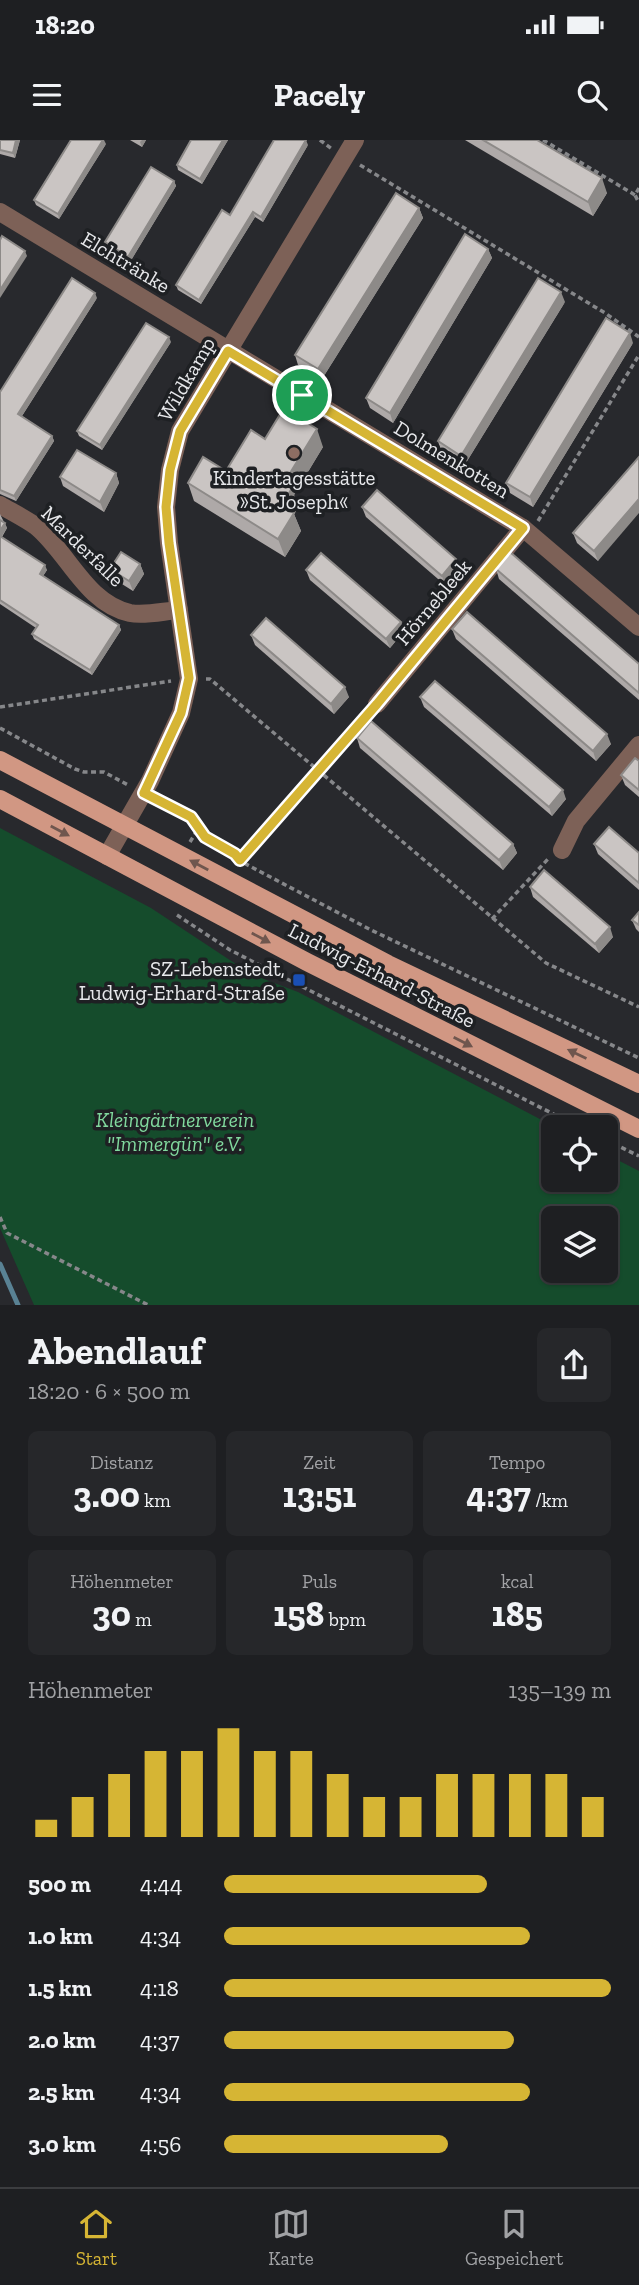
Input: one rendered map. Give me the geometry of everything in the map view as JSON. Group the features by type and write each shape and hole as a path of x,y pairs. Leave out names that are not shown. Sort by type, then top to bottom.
{"main road":[{"name":"Ludwig-Erhard-Straße","path":"0,760 388,964 639,1084"},
{"name":"Ludwig-Erhard-Straße","path":"0,799 307,962 639,1129"}],"street":[{"name":"Wildkamp","path":"124,826 144,793 181,713 189,678 166,507 170,470 180,431 355,140"},
{"name":"Elchtränke","path":"0,212 228,351"},
{"name":"Dolmenkotten","path":"228,351 527,531 639,627"},
{"name":"Marderfalle","path":"0,505 37,527 69,561 95,595 116,608 132,613 178,610"},
{"name":"Hörnebleek","path":"377,704 527,531"},
{"path":"562,850 576,821 639,745"},
{"path":"107,856 124,826"}],"path":[{"path":"543,140 635,194 639,203"},
{"path":"345,157 594,306 639,337"},
{"path":"635,194 639,188"},
{"path":"527,531 639,355"},
{"path":"0,707 189,678 210,679 546,962 639,1007"},
{"path":"240,860 377,704"},
{"path":"0,728 83,772 104,772 191,817 205,837 235,854 240,860 371,930 639,1058"},
{"path":"492,919 542,863 562,850"},
{"path":"175,914 230,950 555,1115"},
{"path":"618,1146 639,1156"},
{"path":"0,1217 7,1233 148,1305"}],"green space":[{"name":"Kleingärtnerverein \"Immergün\" e.V.","path":"0,828 151,908 251,974 298,992 541,1120 541,1192 618,1192 618,1160 639,1171 639,1305 34,1305 0,1228"}],"building":[{"path":"0,140 16,140 13,153 0,150"},
{"path":"71,140 103,140 58,214 34,200"},
{"path":"191,140 223,140 200,179 177,165"},
{"path":"274,140 306,140 261,217 253,212 199,300 176,285 222,210 230,215"},
{"path":"483,140 537,140 602,178 588,202"},
{"path":"151,167 174,181 128,257 105,242"},
{"path":"396,193 419,208 318,369 295,355"},
{"path":"465,234 488,249 390,413 366,398"},
{"path":"2,236 25,251 0,290 0,240"},
{"path":"72,278 95,293 18,414 52,436 14,496 0,490 0,392"},
{"path":"538,278 561,292 461,456 438,441"},
{"path":"606,318 630,333 530,497 506,483"},
{"path":"146,323 169,337 100,445 77,431"},
{"path":"284,408 317,429 284,483 292,488 282,505 294,513 278,539 188,483 203,457 226,471 251,430 265,439"},
{"path":"77,450 116,473 100,502 60,477"},
{"path":"639,457 639,499 594,551 573,533"},
{"path":"377,490 456,559 442,576 362,507"},
{"path":"0,536 45,565 40,574 119,625 90,670 32,634 38,625 0,600"},
{"path":"121,552 140,564 129,581 110,569"},
{"path":"510,552 639,664 639,693 496,569"},
{"path":"321,553 401,622 386,639 306,570"},
{"path":"467,612 607,734 593,751 452,629"},
{"path":"266,618 345,687 331,704 251,635"},
{"path":"435,681 563,790 549,807 420,697"},
{"path":"371,721 513,844 499,860 357,738"},
{"path":"635,758 639,761 639,790 621,775"},
{"path":"609,827 639,853 639,883 594,844"},
{"path":"544,870 610,927 595,944 530,887"},
{"path":"639,912 639,925 632,920"}],"waterway":[{"path":"0,1264 18,1305"}],"place":[{"name":"Kindertagesstätte »St. Joseph«","path":"294,453"},
{"name":"SZ-Lebenstedt, Ludwig-Erhard-Straße","path":"299,980"}],"route":[{"path":"228,351 302,395 523,528 377,704 240,860 235,854 205,837 191,817 144,793 181,713 189,678 169,543 166,507 170,470 180,431 228,351"}]}
